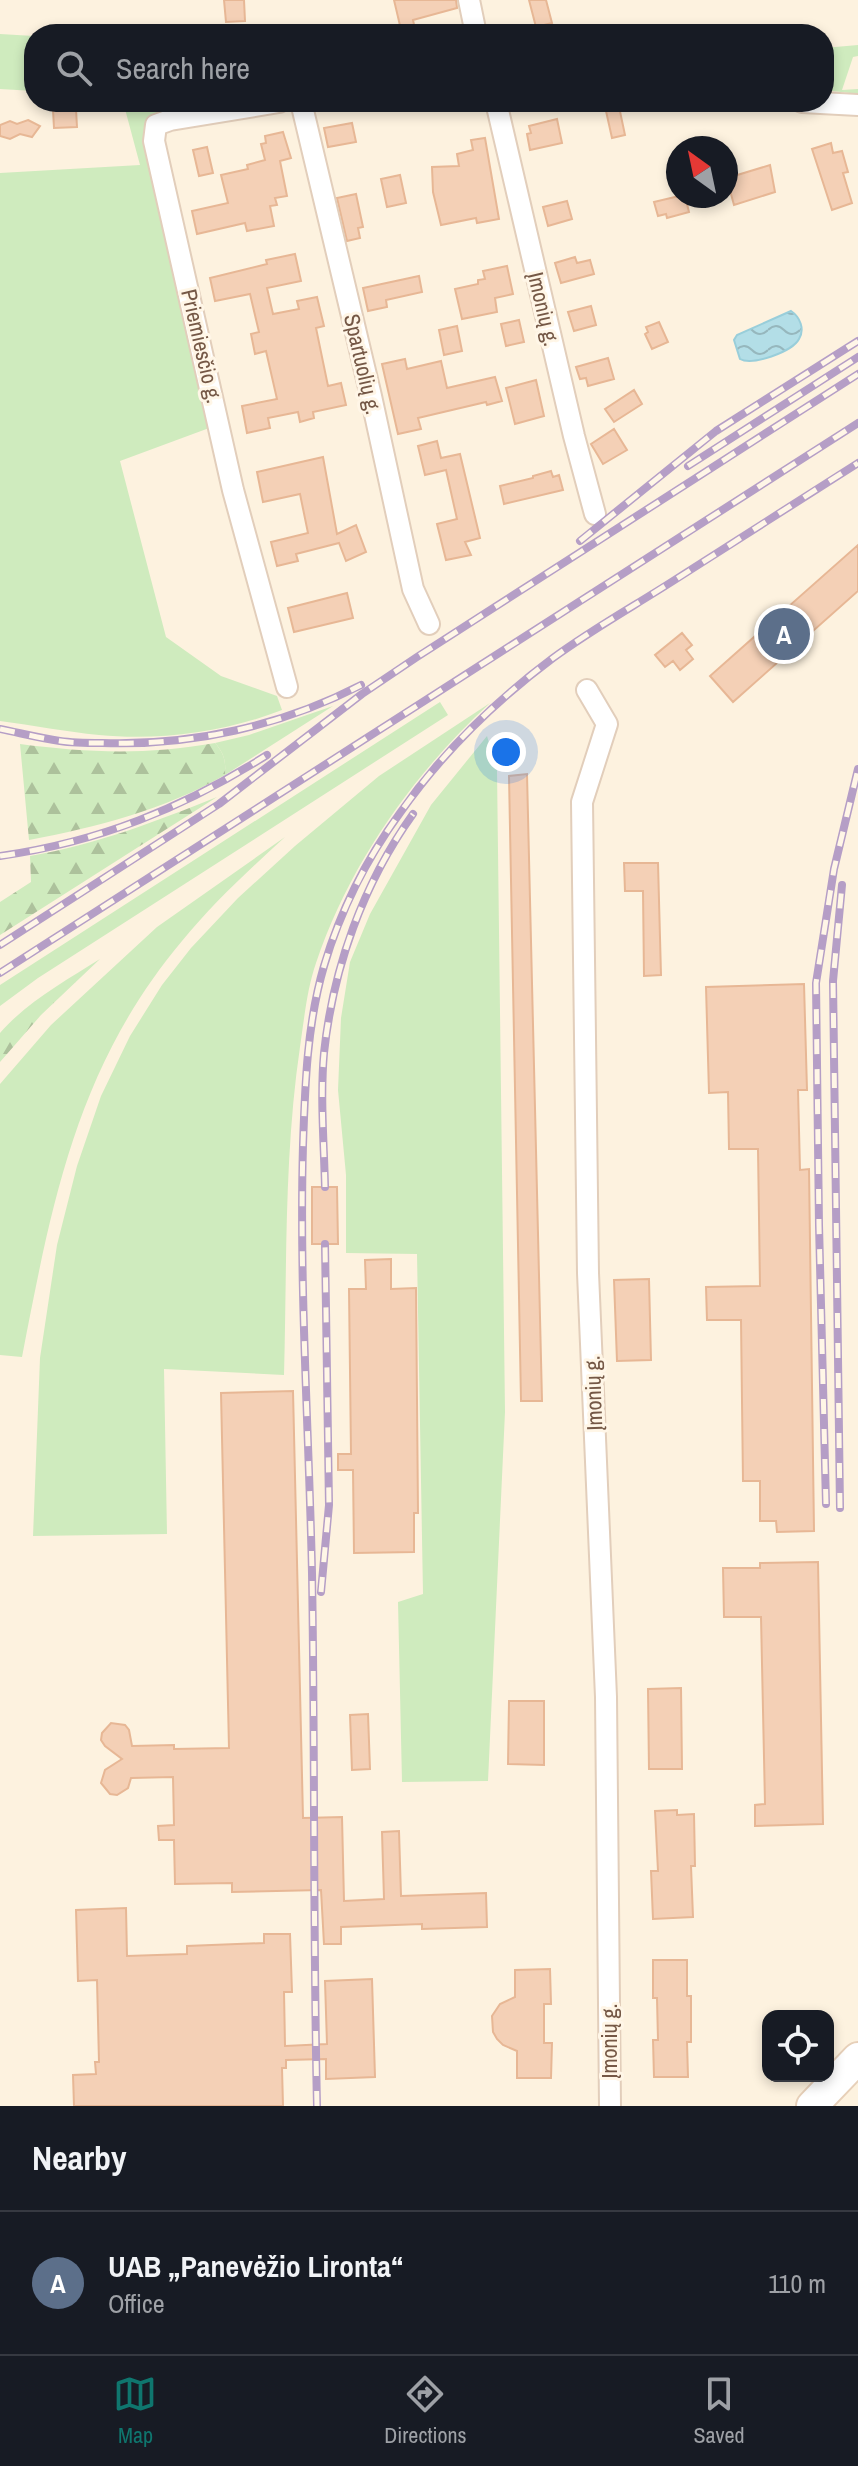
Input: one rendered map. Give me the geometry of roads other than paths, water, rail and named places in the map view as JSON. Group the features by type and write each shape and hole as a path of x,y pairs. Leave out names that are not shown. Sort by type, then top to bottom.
{"main road":[{"path":"812,2106 858,2058"}],"street":[{"path":"469,0 474,24"},
{"path":"834,104 858,105"},
{"name":"Priemiesčio g.","path":"218,112 156,125 154,141 233,490 287,687"},
{"name":"Spartuolių g.","path":"303,112 413,589 429,624"},
{"name":"Įmonių g.","path":"498,112 595,514"},
{"name":"Įmonių g.","path":"587,690 607,724 582,802 588,1273 606,1697 610,2106"}],"water":[{"path":"791,311 801,327 801,335 795,344 762,359 740,359 734,340 737,335"}],"railway":[{"path":"580,541 716,431 858,341"},
{"path":"688,466 858,357"},
{"path":"0,945 219,804 362,694 417,657 858,374"},
{"path":"0,973 858,423"},
{"path":"317,2106 312,1573 302,1198 308,1055 324,966 338,926 376,848 433,770 490,711 531,675 582,638 858,463"},
{"path":"0,729 70,742 136,743 202,737 299,712 361,685"},
{"path":"0,856 72,842 139,820 204,791 267,755"},
{"path":"826,1504 816,983 834,869 858,769"},
{"path":"325,1187 323,1070 335,990 365,898 413,814"},
{"path":"840,1508 833,981 842,885"},
{"path":"321,1592 329,1505 325,1244"}],"place":[{"name":"UAB „Panevėžio Lironta“","path":"784,634"}]}
